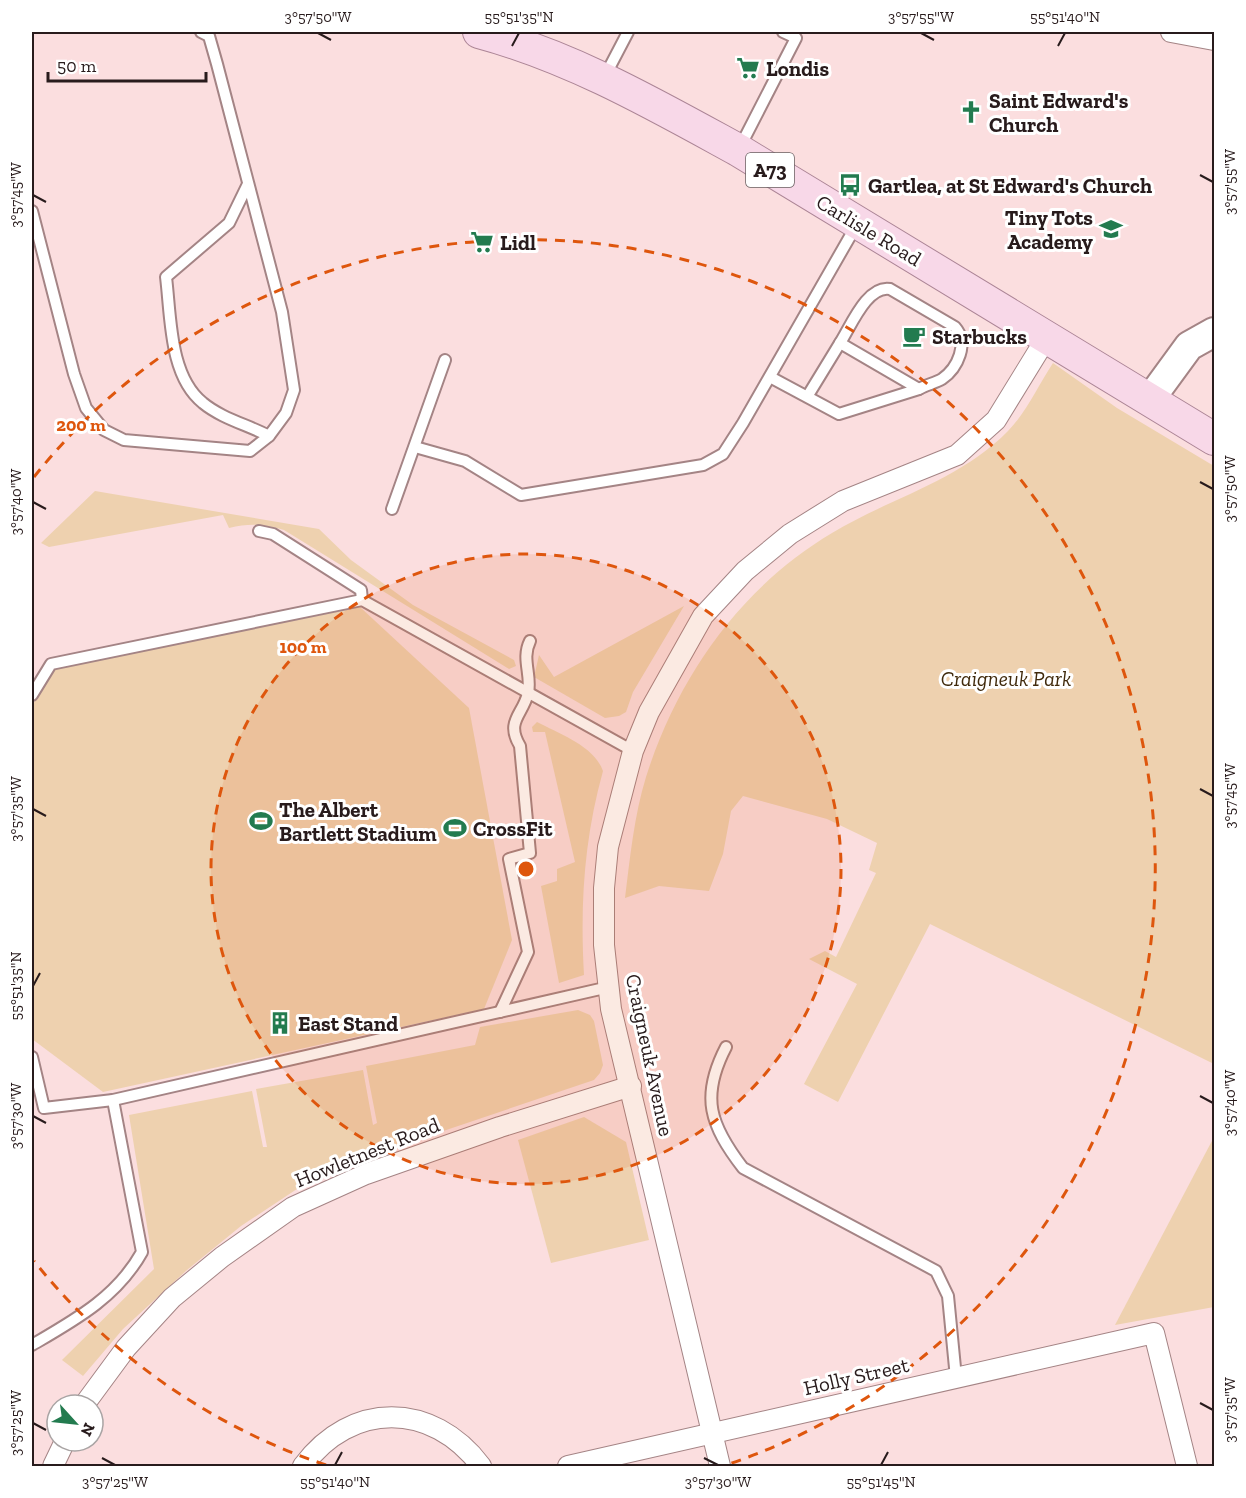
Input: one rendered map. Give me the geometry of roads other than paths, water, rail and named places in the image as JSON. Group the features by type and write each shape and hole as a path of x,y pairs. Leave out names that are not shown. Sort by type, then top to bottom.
{"main road":[{"name":"Carlisle Road","path":"478,32 520,43 604,78 738,150 1151,398 1215,439"}],"street":[{"path":"1170,32 1215,40"},
{"path":"1151,398 1190,346 1215,332"},
{"name":"Craigneuk Avenue","path":"720,1467 611,1009 604,945 605,878 608,847 633,751 649,712 704,616 745,571 790,534 843,501 957,455 996,420 1047,337"},
{"name":"Howletnest Road","path":"93,1393 126,1348 172,1298 222,1257 293,1207 377,1170 631,1086"},
{"name":"Holly Street","path":"567,1467 1154,1333 1187,1467"},
{"path":"303,1467 324,1441 342,1429 361,1421 399,1417 417,1421 448,1435 467,1448 481,1467"},
{"path":"53,1467 59,1453"}],"lane":[{"path":"32,211 74,374 86,408 104,430 124,440 250,451 269,436 286,413 294,390 282,312 209,36 201,32"},
{"path":"604,78 628,32"},
{"path":"738,150 796,38 783,32"},
{"path":"248,184 229,223 192,258 166,277 175,344 188,389 204,404 269,436"},
{"path":"415,447 465,461 521,495 703,465 723,454 858,223"},
{"path":"770,376 807,397 839,414 919,388 942,378 952,369 960,354 961,333 955,327 890,289 883,288 873,293 807,397"},
{"path":"840,343 919,388"},
{"path":"392,509 445,360"},
{"path":"259,531 273,534 361,590 362,600"},
{"path":"32,695 51,664 362,600 386,611 633,751"},
{"path":"500,1012 528,952 509,859 530,853 520,746 514,737 514,727 516,716 528,693 525,651 530,641"},
{"path":"32,1058 44,1108 113,1100 609,987"},
{"path":"726,1047 714,1070 709,1094 722,1141 743,1168 936,1271 948,1296 956,1378"},
{"path":"32,1345 97,1305 132,1270 142,1252 113,1100"}],"place":[{"name":"Londis","path":"748,68"},
{"name":"Saint Edward's Church","path":"971,112"},
{"name":"Gartlea, at St Edward's Church","path":"850,185"},
{"name":"Tiny Tots Academy","path":"1111,229"},
{"name":"Lidl","path":"482,242"},
{"name":"Starbucks","path":"914,336"},
{"name":"The Albert Bartlett Stadium","path":"261,821"},
{"name":"CrossFit","path":"455,828"},
{"name":"East Stand","path":"280,1023"}],"park label":[{"name":"Craigneuk Park","path":"1006,678"}]}
